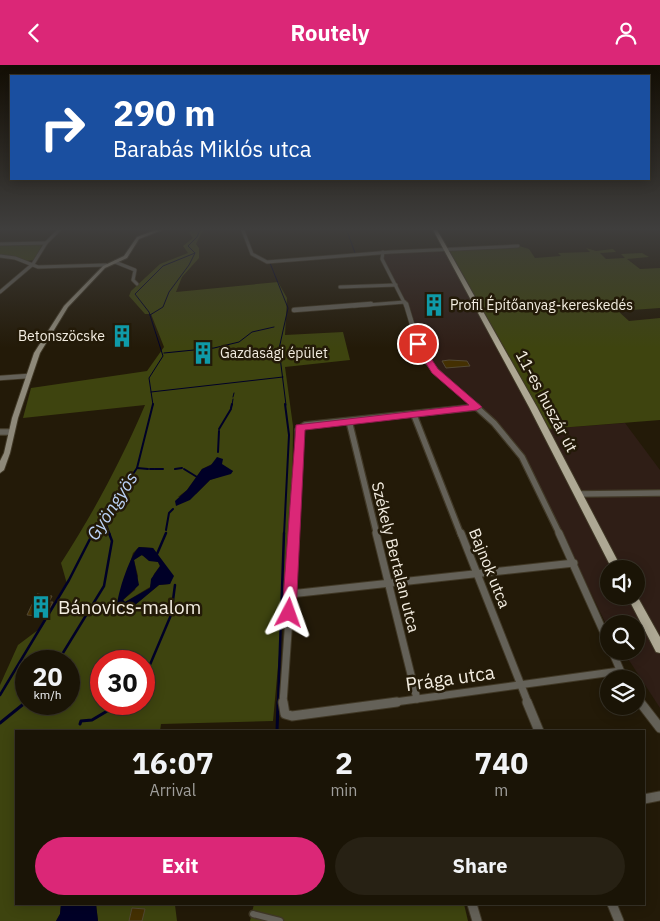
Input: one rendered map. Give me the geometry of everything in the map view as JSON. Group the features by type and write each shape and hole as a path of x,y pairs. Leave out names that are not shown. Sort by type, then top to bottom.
{"main road":[{"path":"0,470 7,453 5,432 42,343 66,306 103,268"},
{"name":"11-es huszár út","path":"455,268 533,407 612,560"},
{"path":"637,605 660,648"}],"street":[{"path":"0,293 28,268"},
{"path":"131,268 134,270 133,280 137,284"},
{"path":"387,268 404,302 418,344 427,362 503,432 522,457 574,563 600,623"},
{"path":"340,287 396,285"},
{"path":"294,310 404,302"},
{"path":"0,378 28,376"},
{"path":"477,407 300,427 290,594 574,563"},
{"name":"Bajnok utca","path":"414,415 539,730"},
{"name":"Székely Bertalan utca","path":"348,421 417,699"},
{"path":"0,438 5,432"},
{"path":"578,494 660,493"},
{"name":"Prága utca","path":"290,594 283,708 285,714 292,716 520,685 600,677"},
{"path":"645,709 660,728"},
{"path":"645,799 660,796"},
{"path":"472,905 477,921"},
{"path":"612,905 619,921"},
{"path":"253,914 280,921"}],"shaded area":[{"path":"388,268 457,268 546,429 625,423 660,470 660,708 645,685 645,670 635,670 629,660 645,660 645,615 602,615 524,457 517,447 432,367 423,351"}],"green space":[{"path":"156,268 190,268 182,277 176,292 278,282 287,298 285,335 343,332 350,360 285,367 293,426 292,513 273,721 161,724 160,730 15,730 15,905 61,905 60,914 56,921 0,921 0,685 15,652 15,715 80,715 80,650 16,650 18,645 42,627 67,584 61,563 85,525 106,486 145,405 23,418 31,388 147,371 164,347 151,314 145,314 129,296 131,291","holes":["214,463 233,471 230,474 231,471 225,470 223,473 227,474 210,480 196,494 178,497 187,490 202,469","139,547 153,548 173,576 170,584 159,585 135,605 116,609 133,553"]},
{"path":"457,268 660,268 660,308 618,311 629,321 660,318 660,420 546,429"},
{"path":"141,555 158,562 160,566 154,574 150,587 125,602 123,600 135,590 138,576 134,560"},
{"path":"96,905 175,905 177,921 98,921"},
{"path":"254,905 464,905 468,921 250,921"}],"water":[{"path":"217,457 223,459 222,464 233,471 231,474 210,480 190,500 176,506 175,501 187,490 202,469 211,465"},
{"path":"139,547 153,548 174,576 170,584 159,585 135,605 117,613 120,589 135,551","holes":["142,555 149,561 158,562 160,566 151,579 150,588 125,602 123,600 139,585 134,560"]},
{"path":"61,905 96,905 98,921 56,921 60,914"}],"building":[{"path":"442,361 467,361 470,366 446,368"},
{"name":"Bánovics-malom","path":"37,594 52,596 49,602 53,602 47,613 39,612 37,616 27,615"},
{"path":"132,908 145,909 142,921 129,921"}],"waterway":[{"name":"Gyöngyös","path":"151,392 149,378 163,356 149,312 135,294 161,268"},
{"path":"150,315 163,307 169,292 187,268"},
{"path":"272,268 288,308 279,349 283,377"},
{"path":"164,353 214,348 239,342 252,332 274,327"},
{"path":"151,392 283,377"},
{"path":"283,377 286,405"},
{"name":"Gyöngyös","path":"151,392 153,404"},
{"path":"233,397 234,393"},
{"path":"232,405 233,399"},
{"name":"Gyöngyös","path":"137,468 153,404"},
{"path":"231,408 232,404"},
{"path":"284,535 289,435 285,404"},
{"path":"219,429 231,409"},
{"path":"218,452 219,431"},
{"name":"Gyöngyös","path":"92,535 137,468"},
{"path":"137,468 148,469"},
{"path":"175,469 182,468"},
{"path":"155,469 163,469"},
{"path":"184,469 197,477"},
{"path":"166,530 169,513 173,509"},
{"path":"104,519 110,535"},
{"name":"Gyöngyös","path":"0,695 69,580 93,533"},
{"path":"65,650 104,586 112,541 109,533"},
{"path":"157,554 166,533"},
{"path":"278,703 284,533"},
{"path":"155,653 171,615 175,585"},
{"path":"277,730 278,702"},
{"path":"0,723 15,711"},
{"path":"80,724 81,721 92,720 100,715"}],"place":[{"name":"Profil Építőanyag-kereskedés","path":"434,305"},
{"name":"Betonszöcske","path":"122,336"},
{"name":"Gazdasági épület","path":"203,353"},
{"name":"Bánovics-malom","path":"41,607"}],"route":[{"path":"289,613 300,458 298,430 300,427 474,409 477,407 435,371 427,362 418,344"}]}
